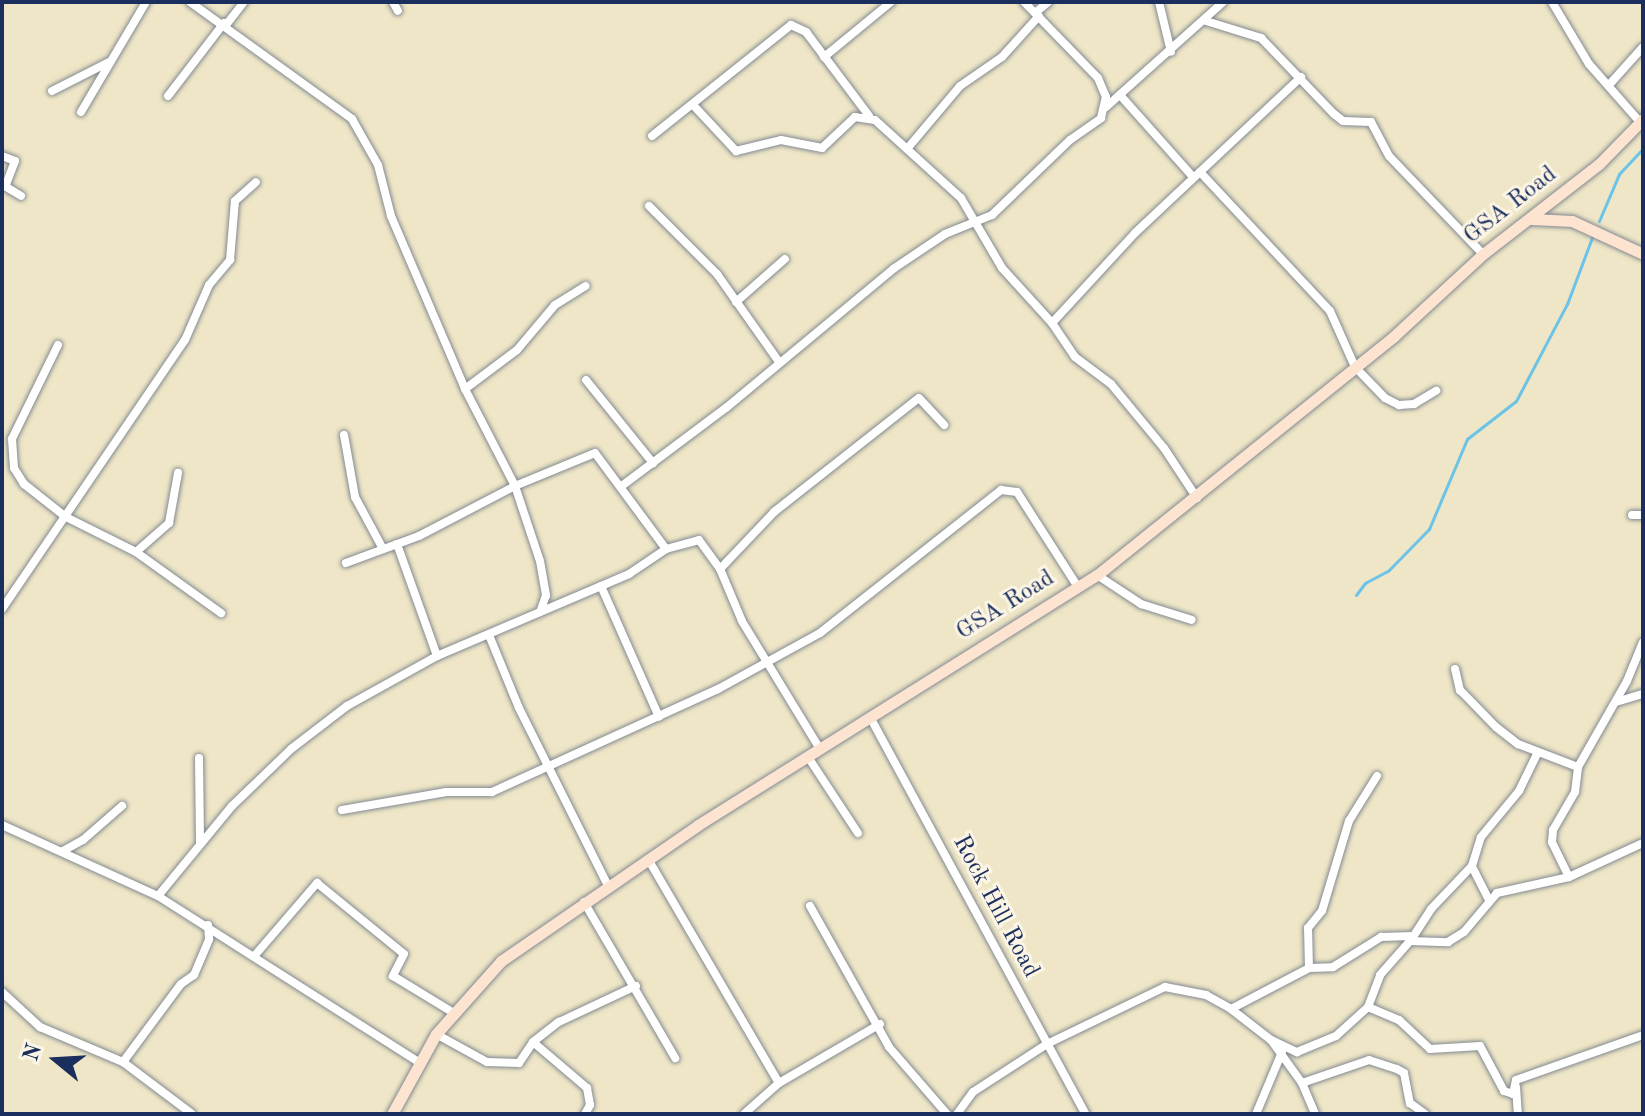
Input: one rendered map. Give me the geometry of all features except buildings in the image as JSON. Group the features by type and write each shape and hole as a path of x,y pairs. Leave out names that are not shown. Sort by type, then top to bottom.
{"street":[{"path":"81,112 146,2"},
{"path":"190,2 225,24 254,52 352,119 378,165 391,216 465,389 515,486 546,595 554,606"},
{"path":"168,96 244,2"},
{"path":"393,2 398,11"},
{"path":"824,57 891,2"},
{"path":"1024,2 1098,78 1106,107"},
{"path":"907,149 960,86 1002,57 1048,2"},
{"path":"1159,2 1171,52"},
{"path":"623,485 893,269 945,234 992,215 1070,140 1094,126 1106,107 1206,21 1223,2"},
{"path":"1552,2 1589,64 1609,85 1613,97 1642,121"},
{"path":"1206,21 1261,38 1343,121 1366,118 1376,127 1389,156 1483,254"},
{"path":"652,136 694,106 787,25 806,32 869,116 961,198 1002,268 1052,323 1075,357 1111,384 1197,498"},
{"path":"1609,85 1643,47"},
{"path":"52,91 110,62"},
{"path":"1052,323 1196,175 1301,77"},
{"path":"1120,95 1330,311 1355,367 1399,405 1414,404 1436,391"},
{"path":"694,106 736,151 781,140 822,148 855,117 869,116"},
{"name":"GSA Road","path":"392,1114 436,1034 452,1012 501,961 648,859 1097,575 1197,498 1355,367 1483,254 1532,219 1642,121"},
{"path":"2,156 15,161 4,185 21,196"},
{"path":"2,609 185,340 209,285 230,260 235,201 256,182"},
{"path":"649,206 703,259 779,362"},
{"path":"1532,219 1572,221 1641,250"},
{"path":"736,302 785,259"},
{"path":"465,389 517,350 555,305 585,286"},
{"path":"58,345 12,439 14,468 24,484 66,517 136,552 221,613"},
{"path":"586,380 653,463"},
{"path":"720,569 774,512 919,398 944,425"},
{"path":"344,435 355,497 383,549"},
{"path":"346,563 468,514 515,486 595,453 623,485 666,549"},
{"path":"136,552 169,523 178,473"},
{"path":"342,810 458,790 481,795 528,772 551,769 659,717 820,633 1001,490 1017,492 1078,587"},
{"path":"1632,515 1643,515"},
{"path":"158,896 200,844 291,749 375,688 437,656 601,586 666,549 699,540 720,569 767,663 820,749"},
{"path":"397,544 437,656"},
{"path":"1097,575 1141,604 1192,620"},
{"path":"601,586 659,717"},
{"path":"540,613 546,595"},
{"path":"489,635 608,886"},
{"path":"1569,877 1552,837 1575,792 1578,767 1616,702 1643,642"},
{"path":"1455,669 1457,685 1480,713 1518,744 1578,767"},
{"path":"1616,702 1643,694"},
{"name":"Rock Hill Road","path":"870,717 1086,1114"},
{"path":"1271,1040 1297,1052 1336,1036 1368,1007 1389,961 1472,866 1481,837 1519,791 1538,752"},
{"path":"808,757 858,833"},
{"path":"199,758 200,844"},
{"path":"1309,968 1308,928 1322,911 1349,821 1377,776"},
{"path":"63,851 83,840 122,806"},
{"path":"2,825 158,896 256,954 420,1063"},
{"path":"1231,1009 1309,968 1333,967 1381,937 1448,942 1464,932 1489,900 1512,888 1569,877 1643,843"},
{"path":"648,859 779,1083"},
{"path":"1472,866 1489,900"},
{"path":"256,954 317,883 404,954 393,976 452,1012"},
{"path":"584,902 636,986 675,1058"},
{"path":"810,906 880,1024 885,1041 916,1084 947,1114"},
{"path":"123,1062 181,984 194,975 209,939 208,925"},
{"path":"436,1034 487,1062 519,1063 533,1042 574,1012 636,986"},
{"path":"957,1114 973,1092 1047,1044 1165,987 1206,995 1231,1009 1271,1040 1302,1083 1315,1114"},
{"path":"2,992 40,1027 123,1062 192,1114"},
{"path":"1368,1007 1399,1020 1430,1049 1480,1046 1504,1091 1513,1094 1516,1080"},
{"path":"744,1114 779,1083 880,1024"},
{"path":"1516,1080 1643,1035"},
{"path":"533,1042 587,1088 590,1105 585,1114"},
{"path":"1256,1114 1282,1052"},
{"path":"1302,1083 1377,1061 1404,1073 1410,1103 1425,1114"},
{"path":"1516,1080 1518,1114"}],"waterway":[{"path":"1599,221 1619,174 1643,148"},
{"path":"1356,595 1365,583 1388,571 1429,529 1467,439 1516,401 1567,304 1593,235"}]}
